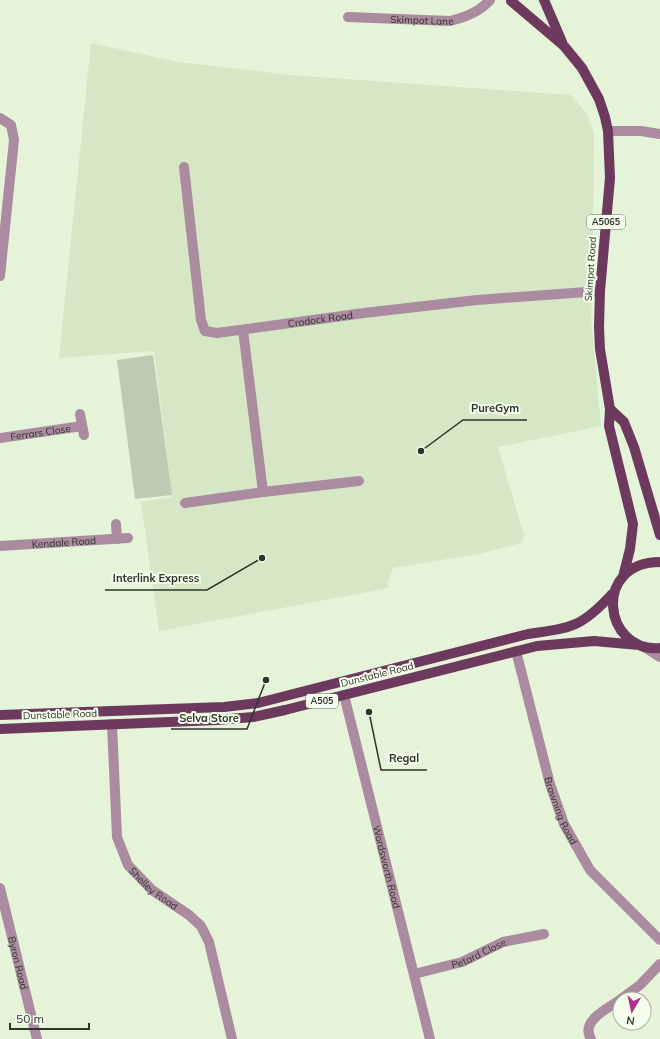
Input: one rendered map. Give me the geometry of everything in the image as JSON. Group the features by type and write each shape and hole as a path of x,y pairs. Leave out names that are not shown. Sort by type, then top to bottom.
{"main road":[{"name":"A5065","path":"509,0 522,0"},
{"name":"Skimpot Road","path":"509,0 564,46 582,68 599,99 608,131 610,178 600,291 600,349 610,409 609,426 633,524 630,549 623,577"},
{"name":"Skimpot Road","path":"544,0 564,46"},
{"path":"610,409 624,422 660,535"},
{"name":"A505","path":"612,594 615,586 634,566 650,562 660,562"},
{"path":"612,594 613,611 617,624 624,634 642,647"},
{"name":"Dunstable Road","path":"0,715 224,707 258,703 528,634 561,630 579,624 594,614 612,594"},
{"name":"Dunstable Road","path":"0,728 217,720 253,717 537,646 594,641 642,647"},
{"name":"A505","path":"642,647 660,648"}],"street":[{"name":"Skimpot Lane","path":"348,17 450,22 476,12 490,0"},
{"path":"0,118 11,125 14,140 0,276"},
{"path":"608,131 641,131 660,134"},
{"name":"Cradock Road","path":"184,167 200,320 205,330 217,333 442,304 600,291"},
{"path":"242,330 263,492"},
{"name":"Ferrars Close","path":"0,438 83,430 80,414"},
{"path":"185,503 359,481"},
{"path":"116,524 117,539"},
{"name":"Kendale Road","path":"0,546 128,538"},
{"path":"642,647 660,657"},
{"name":"Browning Road","path":"516,651 550,784 564,824 590,870 660,940"},
{"name":"Wordsworth Road","path":"344,695 430,1039"},
{"name":"Shelley Road","path":"112,724 117,837 128,865 152,890 189,915 201,926 209,942 232,1039"},
{"name":"Byron Road","path":"0,888 37,1039"},
{"name":"Petard Close","path":"414,974 462,962 503,942 544,934"},
{"path":"631,991 640,985 660,964"},
{"path":"591,1039 588,1029 591,1021 612,1005"}],"shaded area":[{"path":"91,43 178,62 290,75 571,95 587,114 594,133 593,235 596,242 591,318 601,426 498,447 524,535 521,543 484,553 393,568 388,583 389,588 159,631 141,502 172,497 154,351 59,358"},
{"path":"153,355 172,495 135,499 117,360"}],"place":[{"name":"PureGym","path":"421,451"},
{"name":"Interlink Express","path":"262,558"},
{"name":"Selva Store","path":"266,680"},
{"name":"Regal","path":"369,712"}]}
